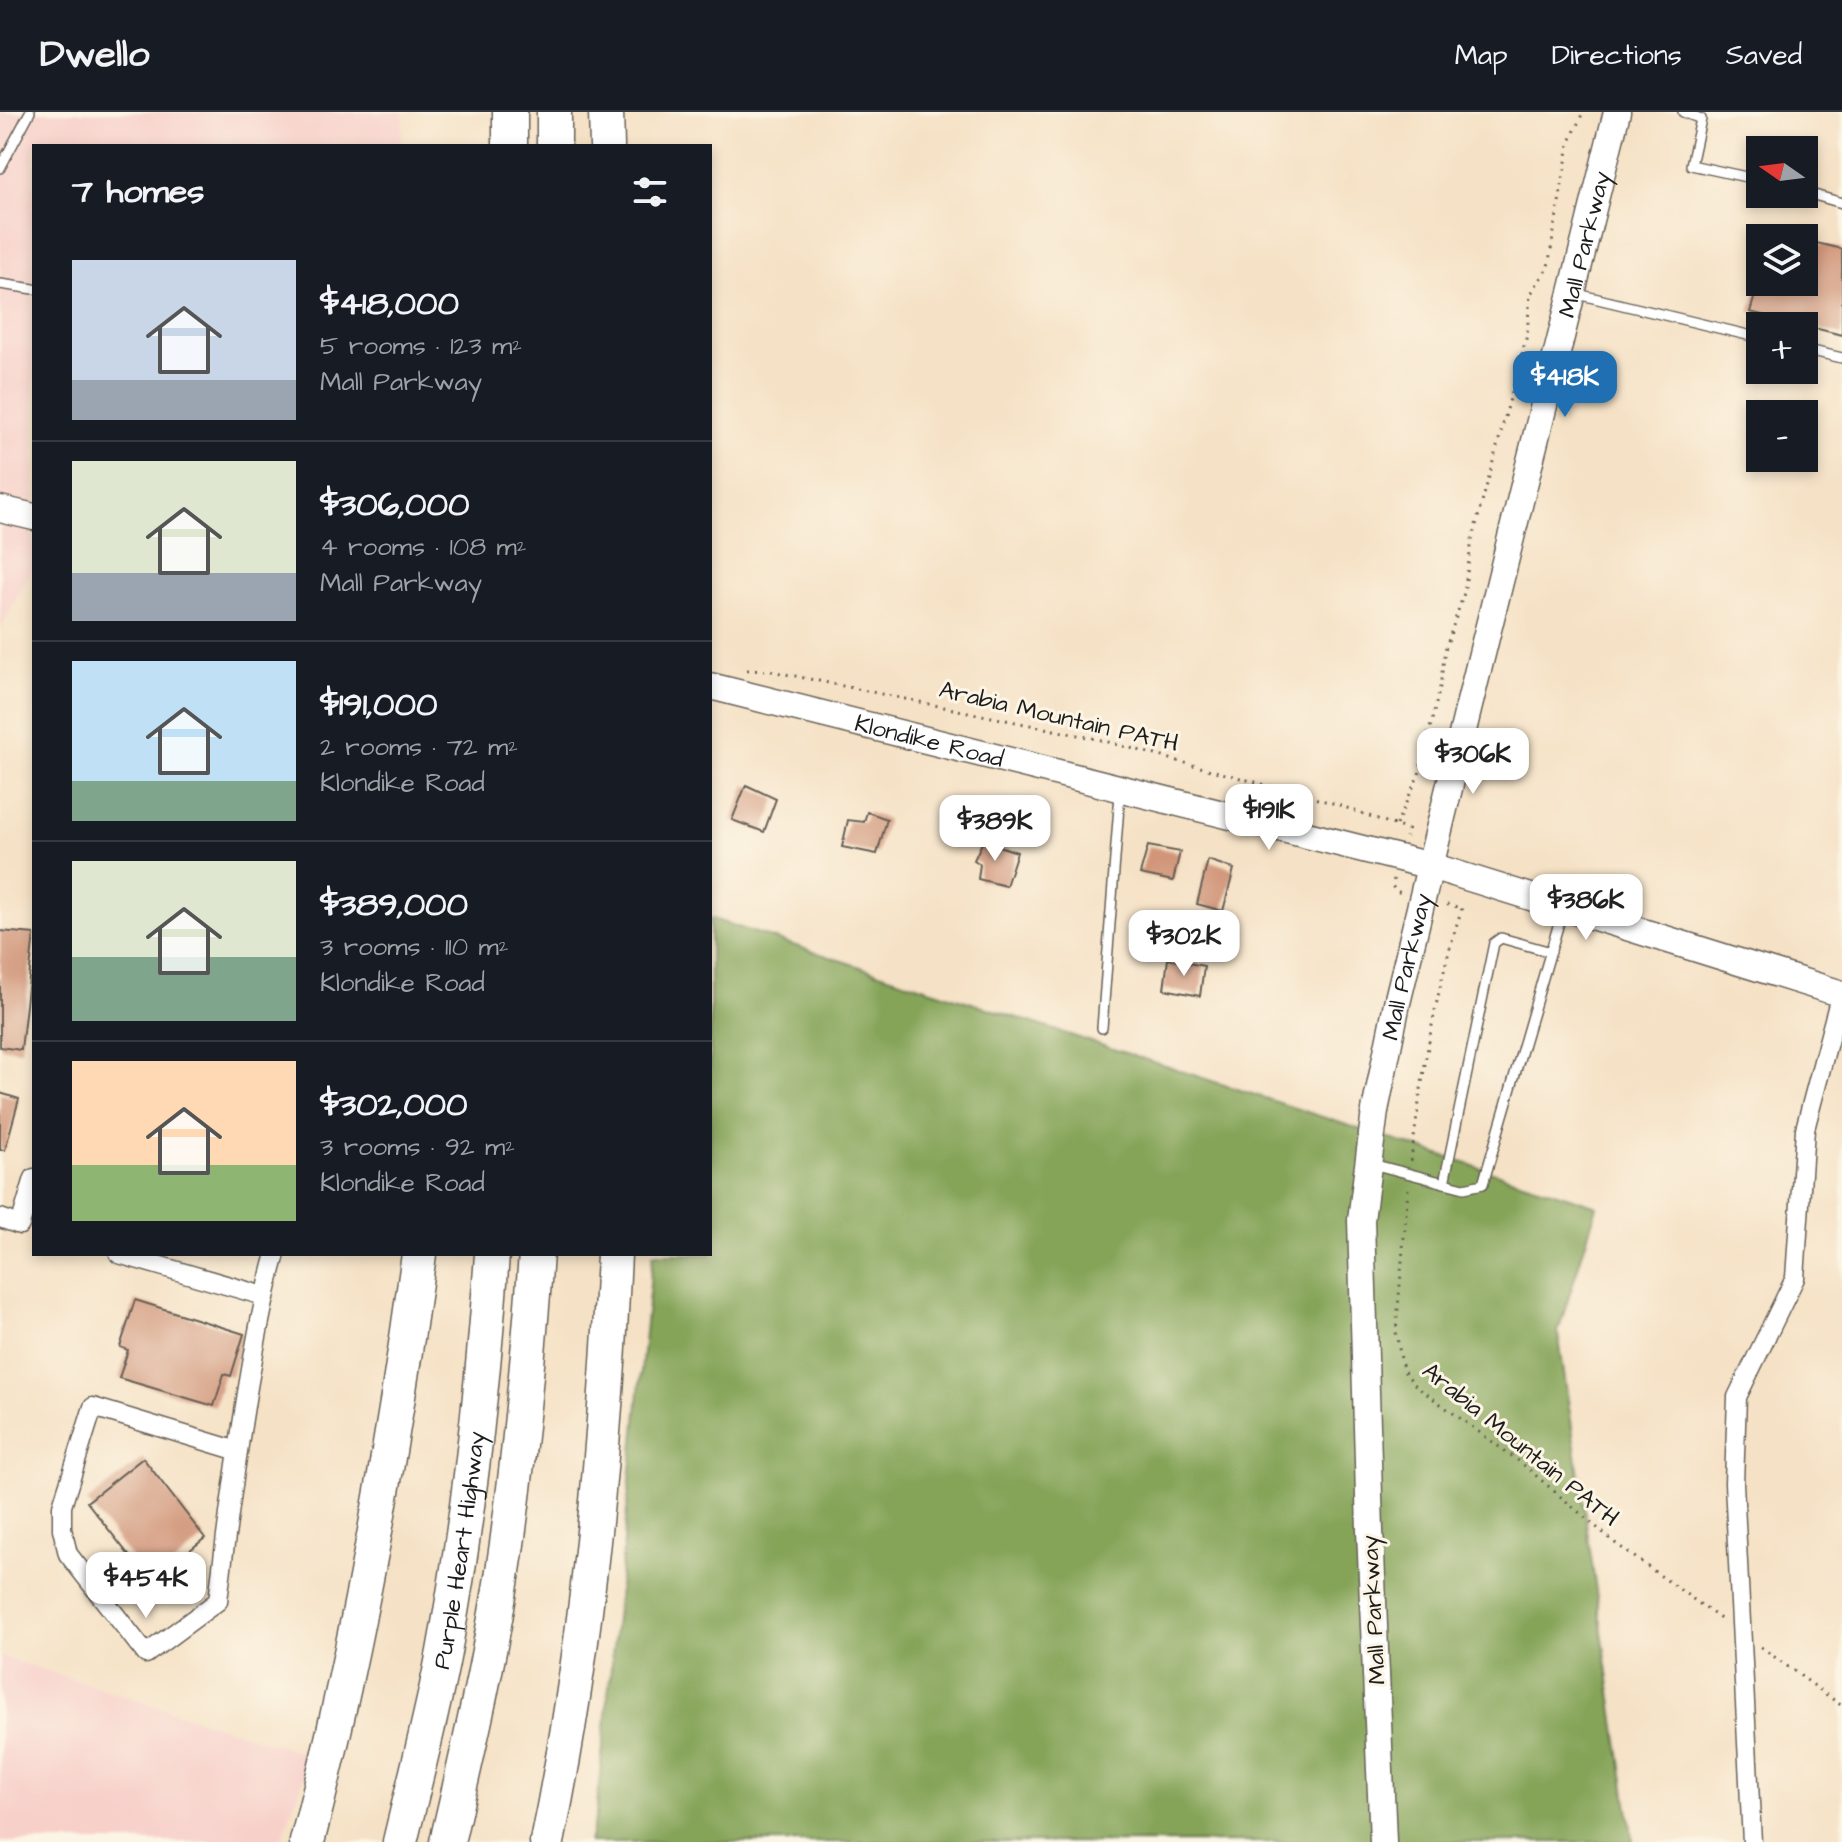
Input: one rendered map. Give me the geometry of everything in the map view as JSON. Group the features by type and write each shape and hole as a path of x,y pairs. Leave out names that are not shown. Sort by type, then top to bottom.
{"highway":[{"path":"510,112 510,144"},
{"path":"554,112 554,144"},
{"path":"606,112 607,144"},
{"path":"307,1842 332,1746 358,1623 407,1345 419,1256"},
{"name":"Purple Heart Highway","path":"400,1842 443,1654 458,1561 477,1420 492,1256"},
{"name":"Purple Heart Highway","path":"447,1842 484,1670 506,1547 525,1393 536,1256"},
{"path":"547,1842 578,1661 598,1487 607,1408 614,1256"}],"street":[{"name":"Mall Parkway","path":"1383,1842 1361,1220 1375,1111 1394,1017 1617,112"},
{"path":"0,509 32,517"},
{"name":"Klondike Road","path":"712,687 1431,866 1842,994"},
{"path":"1752,1842 1734,1483 1737,1397 1795,1278 1805,1129 1842,994"},
{"path":"0,1218 27,1227 32,1192"},
{"path":"126,1256 264,1296"},
{"path":"238,1451 93,1407 62,1506 62,1529 68,1554 146,1654 218,1601 238,1451 264,1296 275,1256"}],"lane":[{"path":"0,168 30,112"},
{"path":"1683,112 1702,115 1691,165 1746,177"},
{"path":"1818,196 1842,203"},
{"path":"0,284 32,289"},
{"path":"1571,293 1746,335"},
{"path":"1818,352 1842,358"},
{"path":"1102,1028 1120,789"},
{"path":"1368,1163 1464,1188 1483,1184 1563,908"},
{"path":"1444,1183 1494,943 1501,938 1551,952"}],"path":[{"path":"1396,825 1419,774 1440,687 1445,650 1464,593 1472,540 1527,335 1530,295 1548,267 1569,144 1583,112"},
{"name":"Arabia Mountain PATH","path":"745,670 786,674 1097,739 1336,804 1408,830"},
{"path":"1392,885 1395,891"},
{"name":"Arabia Mountain PATH","path":"1462,908 1452,939 1423,1074 1403,1223 1396,1332 1403,1370 1416,1386 1520,1462 1615,1543 1842,1706"}],"shaded area":[{"path":"0,112 403,112 402,144 32,144 32,570 0,629"},
{"path":"0,1656 312,1756 280,1842 0,1842"}],"green space":[{"path":"712,919 1597,1206 1558,1332 1633,1842 589,1842 596,1815 653,1256 712,1256"}],"building":[{"path":"1818,243 1842,249 1842,335 1818,329 1818,312 1750,312 1755,296 1818,296"},
{"path":"746,785 776,799 764,832 732,820"},
{"path":"867,812 887,819 877,854 842,847 848,820 864,822"},
{"path":"983,841 1017,852 1006,886 978,879 980,864 974,860"},
{"path":"1148,846 1180,852 1173,881 1140,874"},
{"path":"1208,860 1234,869 1223,911 1197,904"},
{"path":"0,931 32,934 21,1050 0,1047"},
{"path":"1168,959 1204,966 1200,996 1164,989"},
{"path":"0,1093 19,1099 5,1150 0,1150"},
{"path":"135,1300 244,1334 231,1376 224,1374 214,1406 119,1378 128,1350 120,1347"},
{"path":"143,1458 205,1538 150,1582 87,1502"}]}
